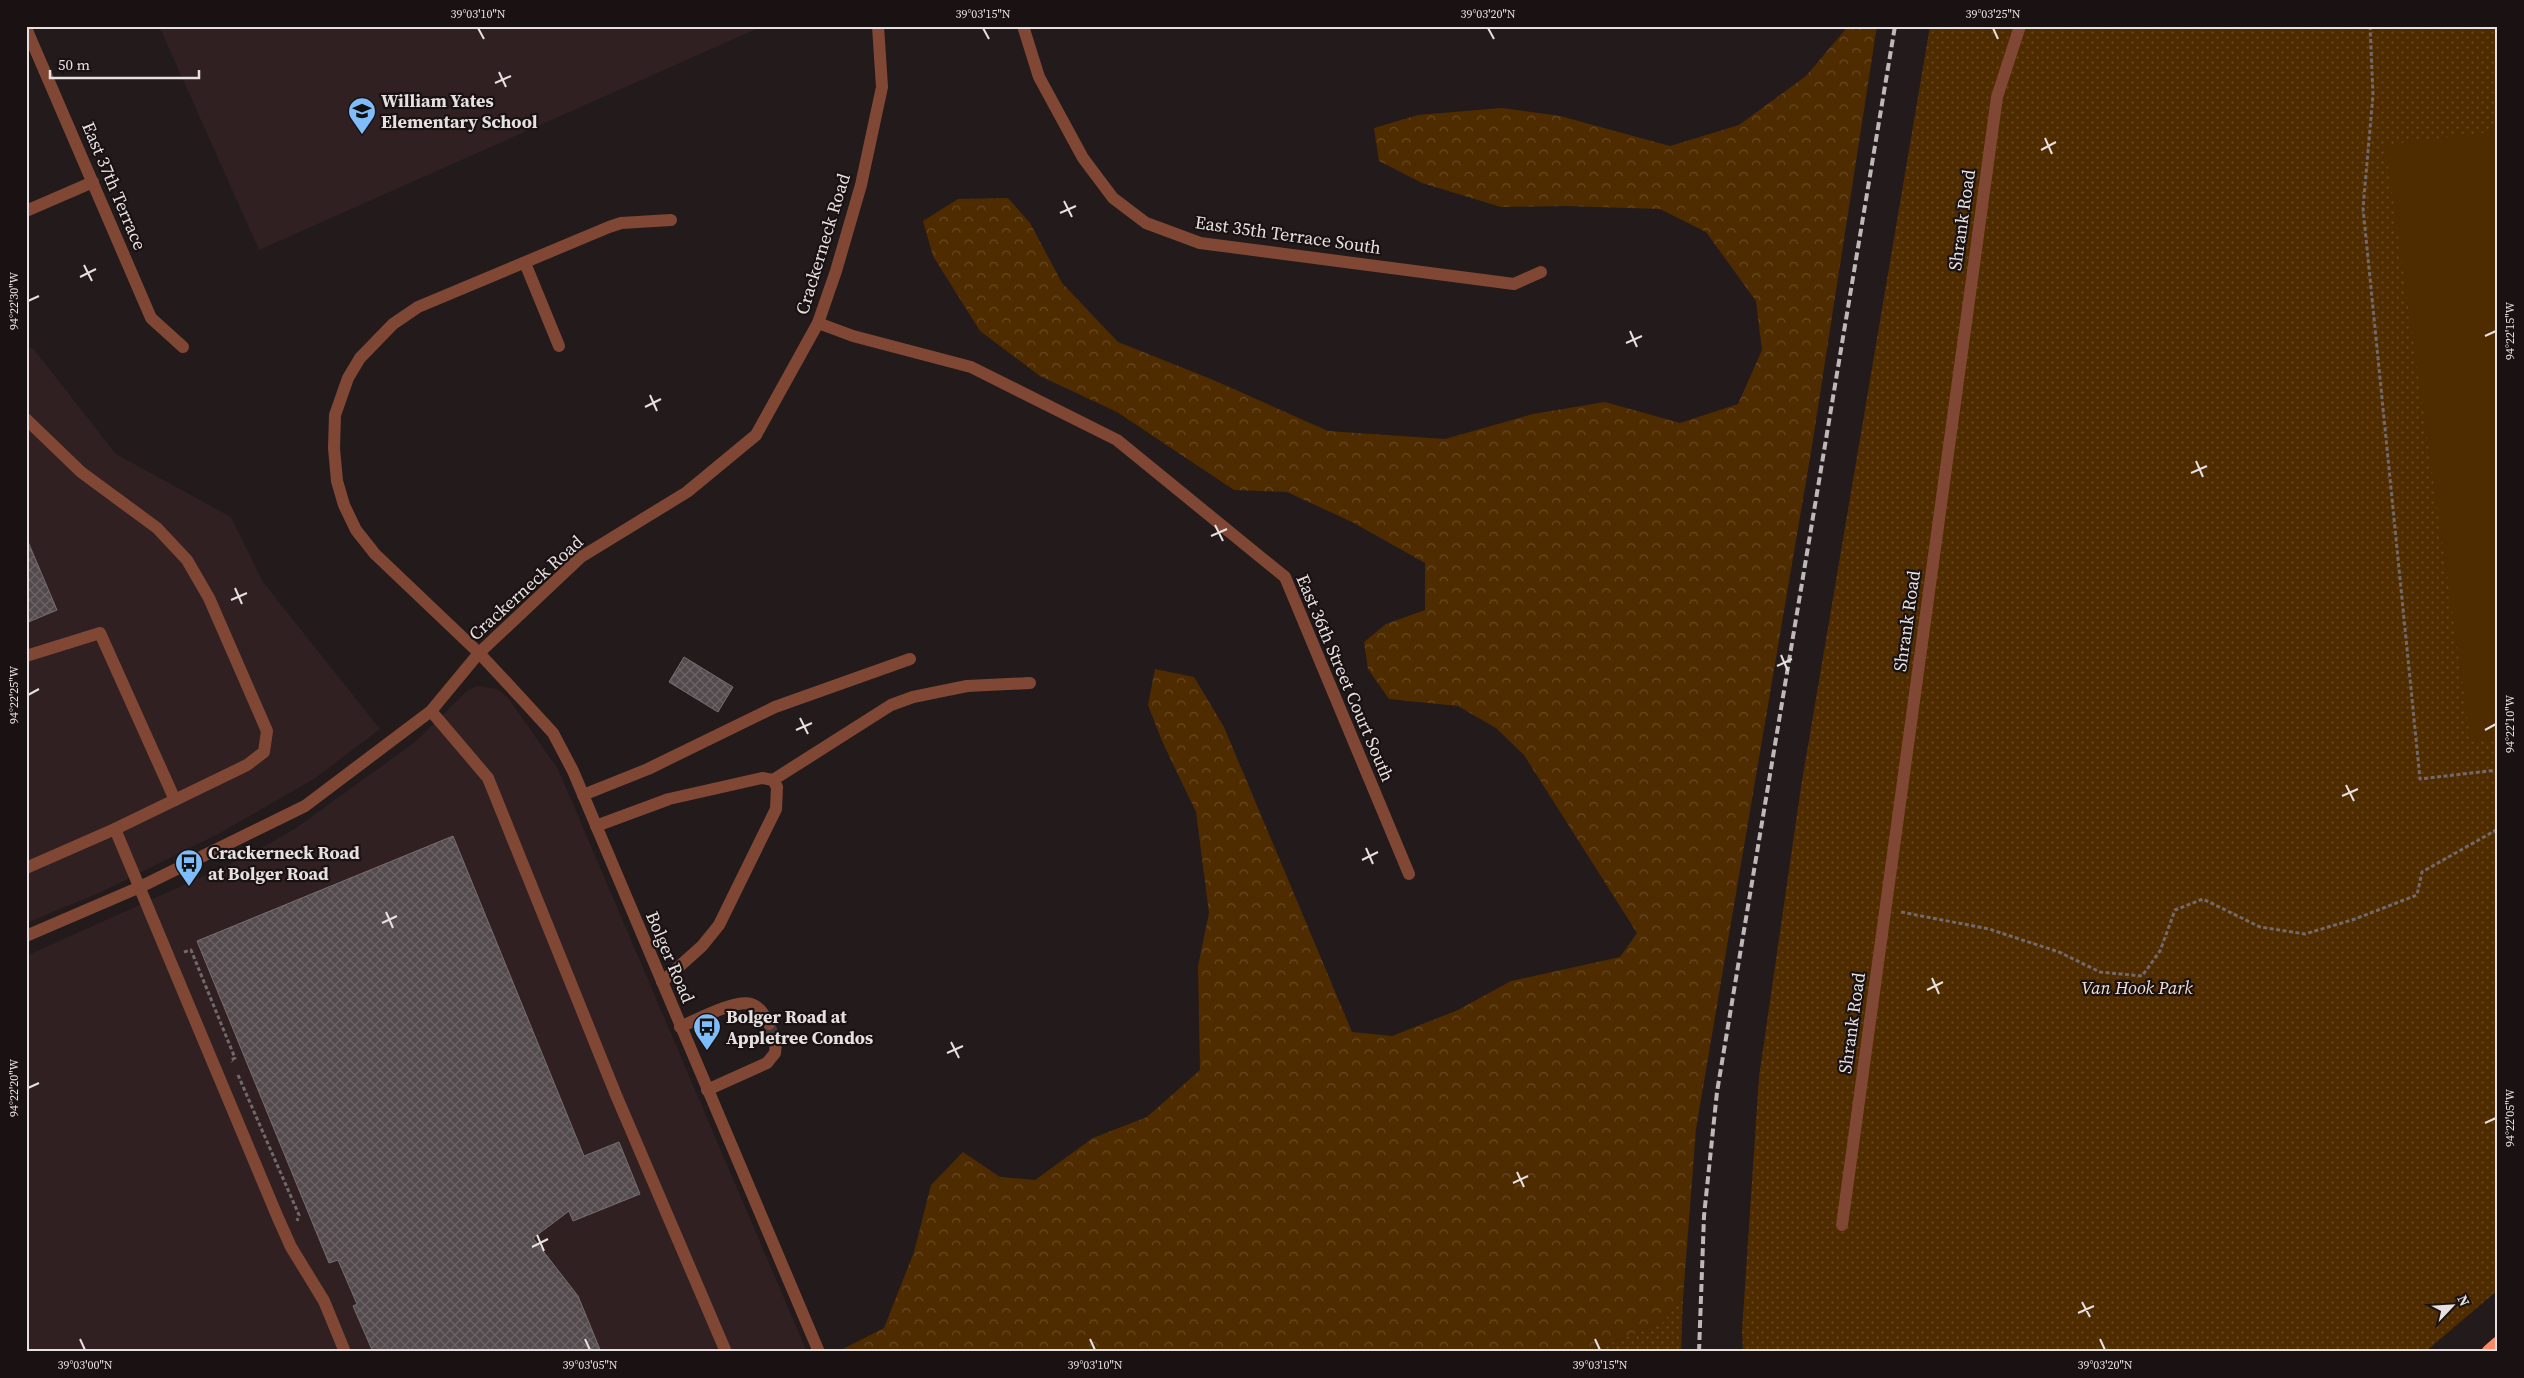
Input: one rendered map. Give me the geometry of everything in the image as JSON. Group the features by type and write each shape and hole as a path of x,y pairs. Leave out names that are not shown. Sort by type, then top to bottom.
{"highway":[{"path":"2489,1352 2498,1344"}],"street":[{"name":"Crackerneck Road","path":"26,936 140,887 305,806 431,711 479,653 581,557 687,492 756,435 818,323 836,271 861,185 882,87 878,26"},
{"name":"East 35th Terrace South","path":"1022,26 1039,78 1083,158 1112,198 1146,224 1200,243 1514,284 1541,272"},
{"name":"Shrank Road","path":"1842,1225 1996,97 2020,26"},
{"name":"East 37th Terrace","path":"26,28 150,318 183,347"},
{"path":"26,211 93,182"},
{"name":"Bolger Road","path":"671,220 621,223 418,307 393,324 360,358 348,378 335,415 334,448 337,481 356,530 375,554 479,653 553,733 583,795 819,1352"},
{"path":"525,263 559,346"},
{"name":"East 36th Street Court South","path":"818,323 853,336 971,367 1117,440 1285,577 1409,874"},
{"path":"26,419 80,472 157,528 187,560 209,598 267,731 264,752 247,765 115,829 26,868"},
{"path":"26,656 100,633 175,800"},
{"path":"583,795 648,769 774,707 910,659"},
{"path":"596,826 669,799 762,778 773,780 891,705 913,697 967,686 1030,684"},
{"path":"431,711 488,778 616,1095 726,1352"},
{"path":"662,982 702,946 719,925 776,809 778,787 773,780"},
{"path":"115,829 235,1119 288,1240 324,1301 345,1352"},
{"path":"680,1027 736,1004 751,1004 761,1010 770,1024"},
{"path":"707,1090 767,1063 775,1053 776,1043"}],"path":[{"path":"2370,26 2373,95 2363,208 2420,778 2498,770"},
{"path":"1885,910 1989,929 2059,952 2100,972 2142,976 2160,951 2176,910 2203,899 2260,927 2305,934 2339,924 2417,895 2422,872 2498,829"},
{"path":"180,944 183,953 191,950 235,1058 231,1060 298,1215 297,1222 301,1230"}],"shaded area":[{"name":"William Yates Elementary School","path":"159,26 763,26 259,250"},
{"path":"32,347 116,454 231,517 263,582 380,729 314,779 220,833 99,893 26,923 26,349"},
{"path":"477,686 497,689 508,698 558,769 807,1352 26,1352 26,956 246,857 296,828 415,742 468,690"}],"green space":[{"path":"1844,26 1877,26 1812,446 1696,1129 1683,1298 1662,1323 1587,1352 837,1352 884,1328 914,1252 931,1185 963,1152 1000,1177 1035,1180 1093,1138 1147,1117 1200,1070 1198,966 1209,913 1196,812 1162,741 1148,705 1155,669 1194,677 1224,727 1352,1032 1392,1036 1458,1010 1511,981 1620,957 1637,933 1524,755 1496,728 1458,706 1389,699 1368,669 1364,642 1386,624 1425,610 1425,563 1354,523 1287,492 1234,490 1117,412 1040,376 980,331 933,256 923,221 958,199 1008,198 1030,223 1062,283 1118,342 1211,379 1328,431 1445,439 1533,414 1605,402 1680,423 1738,404 1762,350 1756,301 1706,232 1660,209 1565,206 1501,207 1422,183 1379,161 1374,128 1418,115 1502,108 1560,116 1670,146 1739,125 1806,76 1845,30"},
{"name":"Van Hook Park","path":"1930,26 2498,26 2498,1290 2425,1352 1743,1352 1742,1331 1759,1077 1801,787"},
{"path":"2498,131 2498,739 2471,742 2385,145"},
{"path":"1683,1298 1681,1352 1587,1352 1662,1323"}],"building":[{"path":"26,537 57,610 26,623"},
{"path":"684,657 733,687 718,712 669,682"},
{"path":"453,836 584,1156 619,1142 640,1194 573,1221 569,1211 533,1238 578,1296 601,1352 373,1352 353,1306 357,1304 338,1260 329,1263 197,941"}],"tunnel":[{"path":"769,1024 776,1043"}],"railway":[{"path":"1699,1352 1704,1216 1717,1092 1895,26"}],"place":[{"name":"William Yates Elementary School","path":"362,135"},
{"name":"Crackerneck Road at Bolger Road","path":"189,887"},
{"name":"Bolger Road at Appletree Condos","path":"707,1051"}]}
